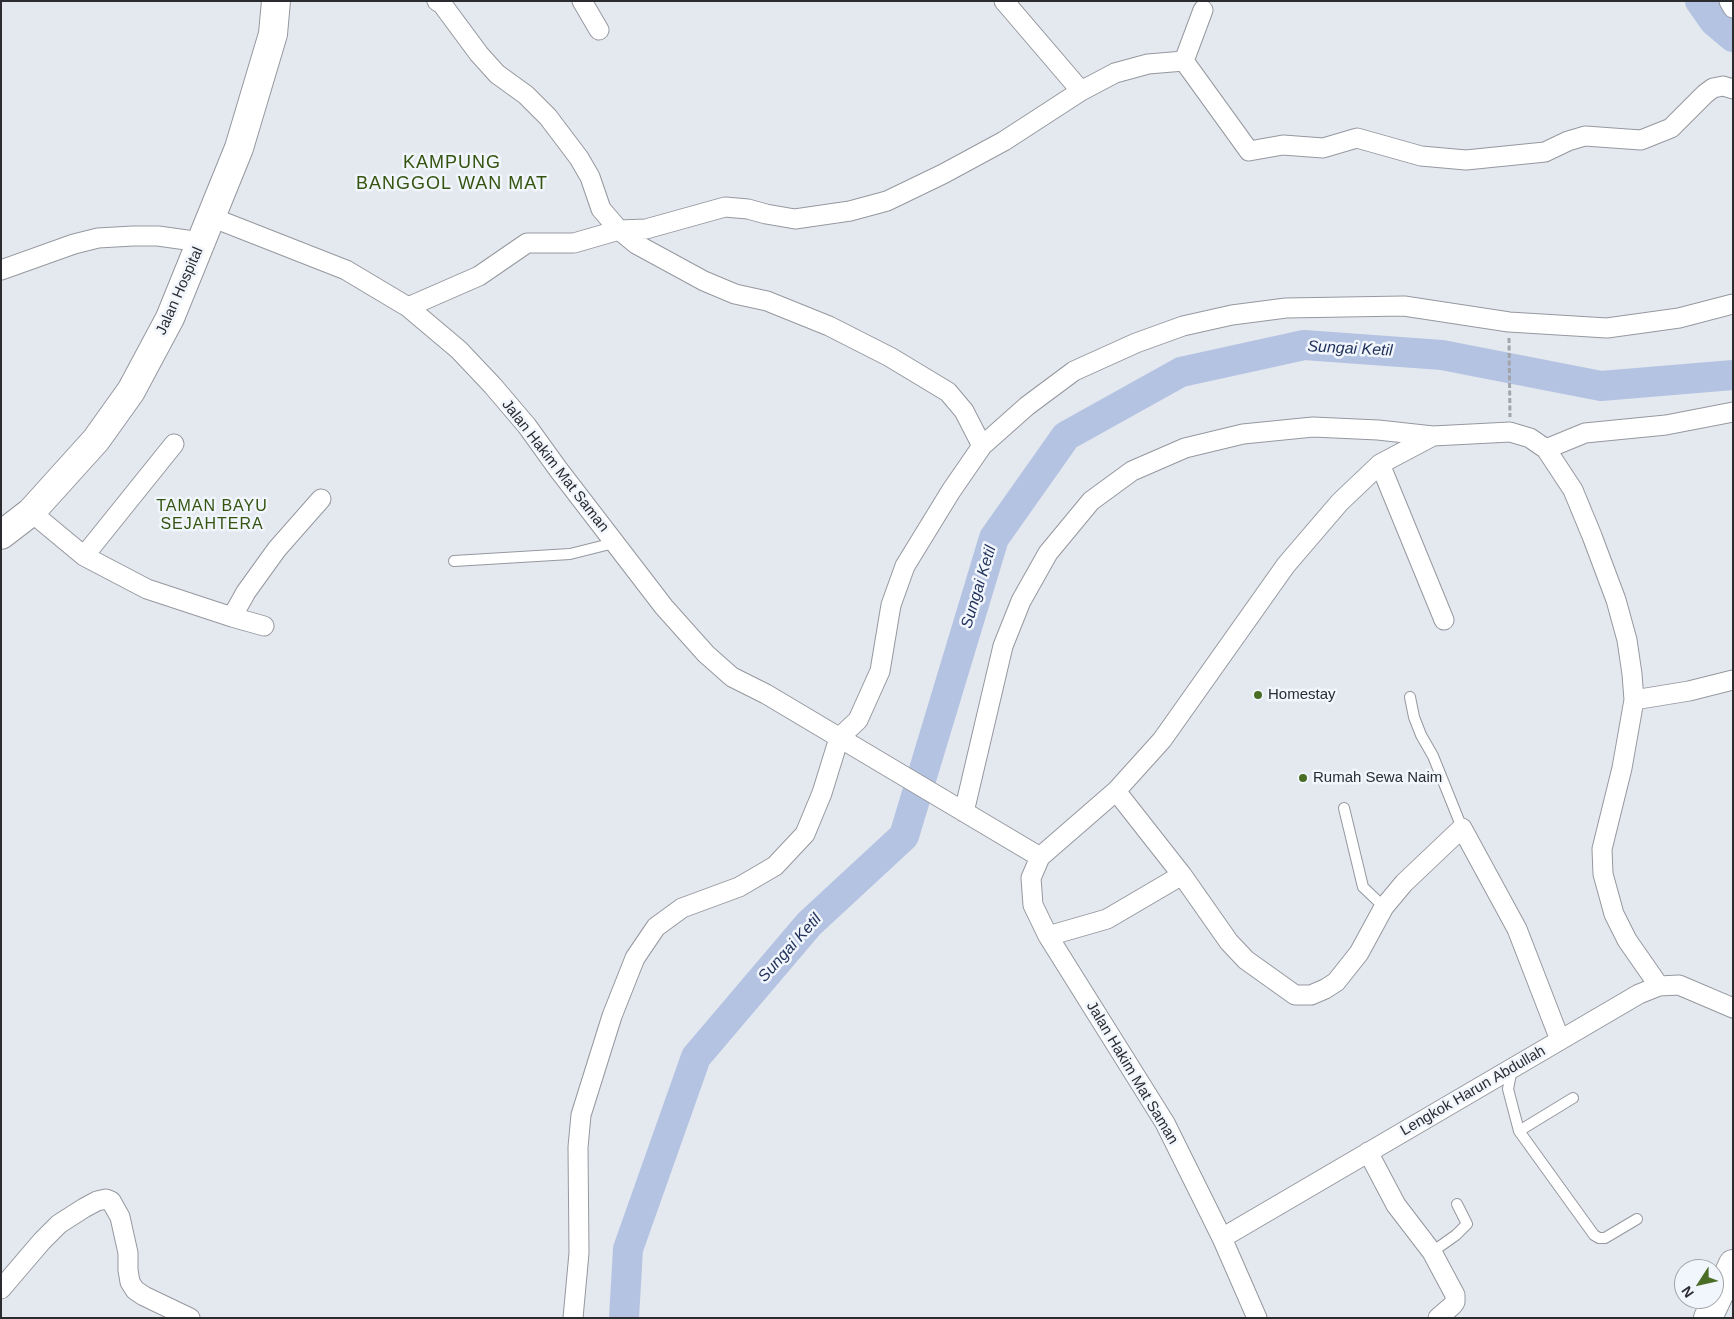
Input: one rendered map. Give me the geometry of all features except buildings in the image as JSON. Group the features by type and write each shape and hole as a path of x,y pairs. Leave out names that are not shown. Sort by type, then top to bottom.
{"main road":[{"name":"Jalan Hospital","path":"1,535 31,512 96,440 131,391 170,318 242,139 273,34 276,1"},
{"path":"1708,1318 1733,1264"}],"street":[{"path":"437,1 442,4 479,54 497,74 542,111 566,140 590,177 601,209 619,230 636,244 704,281 735,294 767,302 829,326 890,357 948,392 964,410 982,446"},
{"path":"582,1 598,30"},
{"path":"1004,1 1081,91"},
{"path":"1729,1 1733,8"},
{"path":"1184,62 1203,10"},
{"path":"408,307 479,276 527,243 574,243 619,230 646,229 725,207 748,209 795,219 850,211 887,202 1004,141 1081,91 1114,73 1148,64 1184,62"},
{"path":"1184,62 1249,151 1283,145 1323,148 1357,138 1421,156 1466,160 1545,152 1585,136 1641,140 1671,128 1713,88 1723,86 1733,89"},
{"name":"Jalan Hakim Mat Saman","path":"211,217 346,270 408,307 459,350 493,386 527,426 642,579 706,654 732,677 766,694 1040,857 1031,878 1033,905 1048,936 1165,1123 1222,1238 1257,1318"},
{"path":"1,270 74,244 98,238 158,236 201,242"},
{"path":"573,1318 579,1253 578,1147 581,1114 612,1016 635,958 656,927 682,908 739,887 775,866 804,834 822,793 839,738 858,720 880,670 891,605 905,566 951,491 982,446 1027,406 1074,371 1136,343 1183,326 1232,315 1286,308 1404,306 1509,322 1607,328 1679,318 1733,304"},
{"path":"1546,449 1585,433 1666,425 1733,412"},
{"path":"964,812 1003,646 1017,610 1048,553 1091,501 1132,471 1184,448 1244,434 1313,427 1378,430 1433,436 1510,432 1530,438 1546,449 1573,490 1616,600 1627,640 1634,700 1622,768 1602,849 1603,874 1612,907 1623,932 1658,986"},
{"path":"1040,857 1116,791 1162,740 1286,565 1340,502 1380,464 1433,436"},
{"path":"84,556 174,444"},
{"path":"1380,464 1444,620"},
{"path":"232,617 246,592 277,549 321,499"},
{"path":"31,512 84,556 147,589 264,626"},
{"path":"1634,700 1682,693 1733,680"},
{"path":"1116,791 1182,875 1229,942 1246,960 1295,995 1310,995 1336,982 1359,953 1384,907 1404,883 1462,828 1518,929 1560,1040"},
{"path":"1048,936 1107,919 1182,875"},
{"name":"Lengkok Harun Abdullah","path":"1222,1238 1639,994 1658,986 1679,985 1733,1008"},
{"path":"1368,1152 1396,1205 1432,1252 1456,1295 1453,1305 1438,1318"},
{"path":"1,1289 42,1241 60,1224 97,1201 106,1199 111,1201 120,1217 128,1253 130,1282 135,1290 190,1318"}],"lane":[{"path":"454,561 570,554 614,542"},
{"path":"1410,697 1418,726 1433,756 1462,828"},
{"path":"1344,808 1363,887 1384,907"},
{"path":"1512,1068 1508,1089 1519,1131 1594,1235 1599,1238 1605,1238 1637,1219"},
{"path":"1519,1131 1573,1098"},
{"path":"1432,1252 1460,1232 1467,1224 1457,1204"}],"path":[{"path":"1509,340 1510,424"}],"waterway":[{"path":"1700,1 1714,21 1733,37"},
{"name":"Sungai Ketil","path":"624,1318 628,1249 696,1057 809,924 904,836 994,538 1066,436 1181,372 1304,345 1442,355 1601,386 1733,375"}],"place":[{"name":"Homestay","path":"1258,695"},
{"name":"Rumah Sewa Naim","path":"1303,778"}],"district":[{"name":"KAMPUNG BANGGOL WAN MAT","path":"452,173"},
{"name":"TAMAN BAYU SEJAHTERA","path":"212,516"}]}
